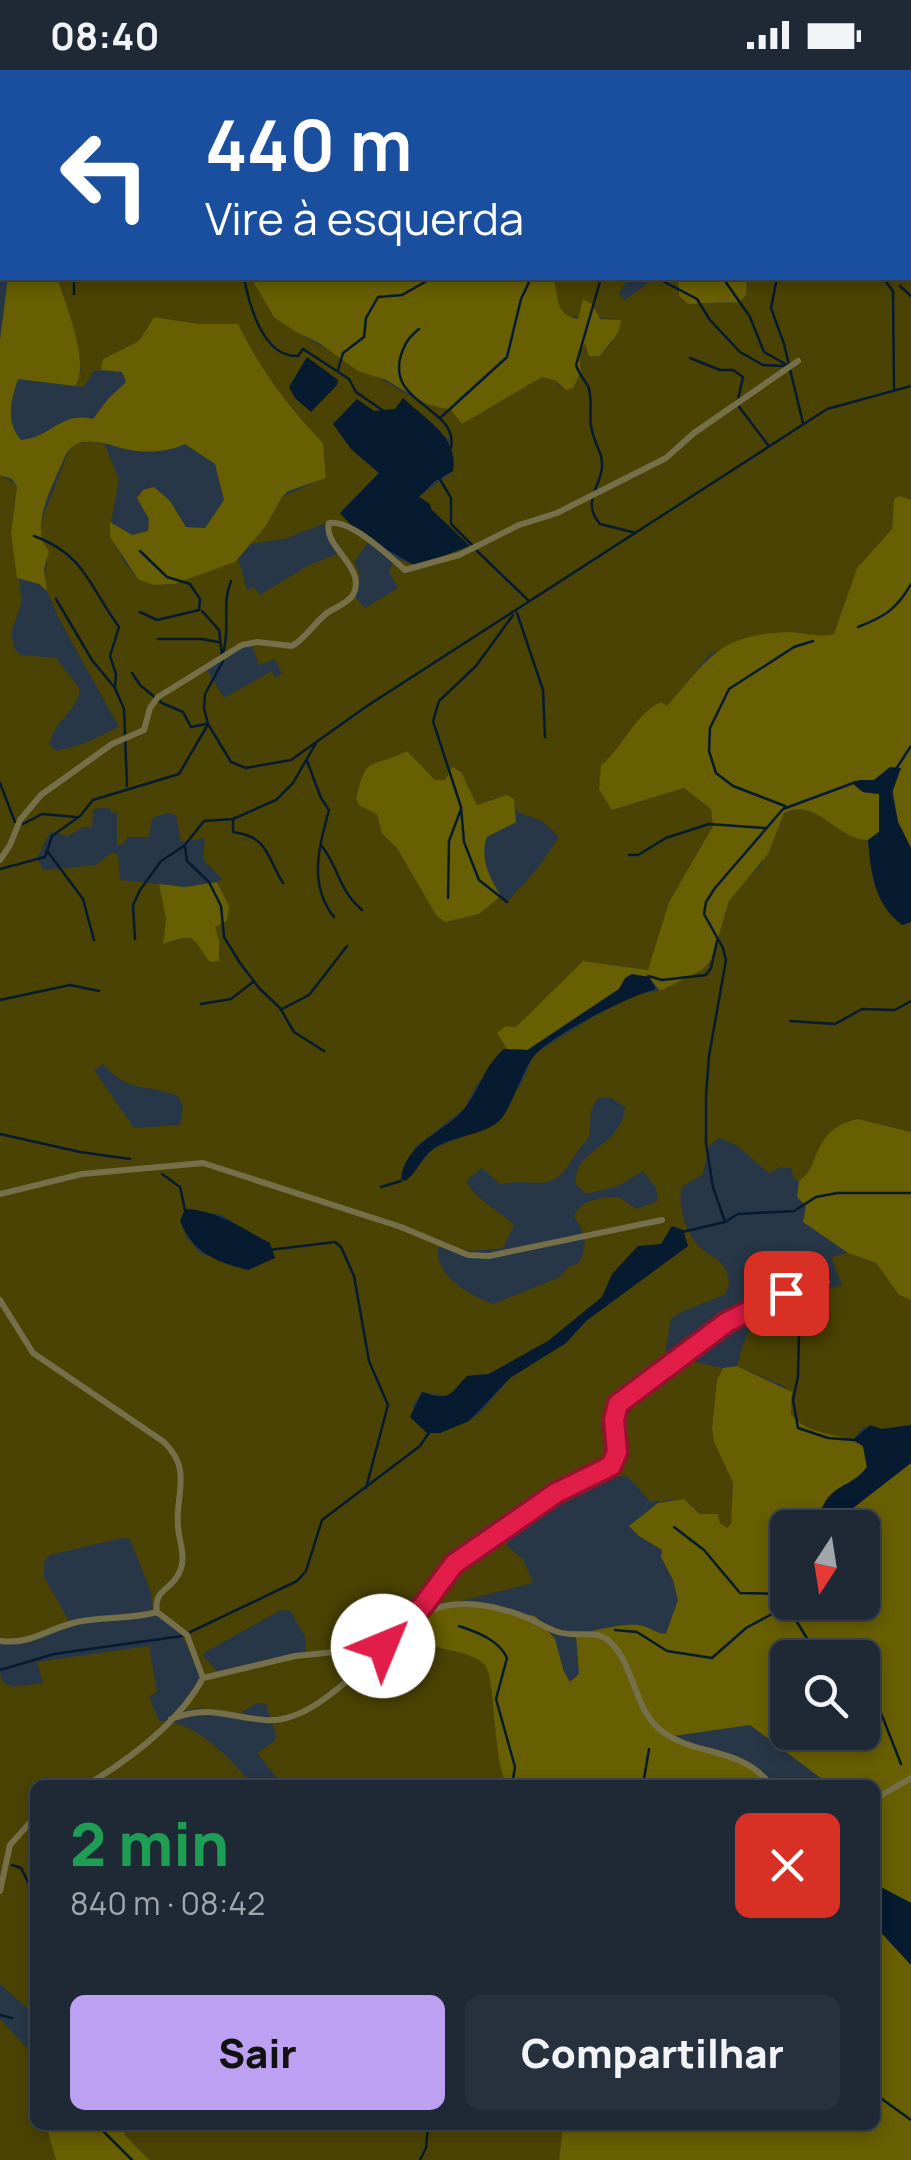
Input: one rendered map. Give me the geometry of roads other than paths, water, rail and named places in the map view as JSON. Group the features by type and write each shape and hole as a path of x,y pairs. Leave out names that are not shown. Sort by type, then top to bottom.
{"street":[{"path":"0,860 20,820 33,804 103,750 144,730 150,708 158,697 247,643 286,647 298,643 324,616 348,600 354,592 354,578 328,533 329,524 336,522 349,527 408,571 469,550 519,525 573,506 666,458 694,433 798,361"},
{"path":"0,1194 82,1174 204,1163 401,1227 468,1255 489,1256 662,1220"},
{"path":"171,1719 205,1710 264,1720 298,1714 379,1653 384,1640 422,1607 454,1564 556,1493 611,1466 617,1452 616,1409 624,1400 744,1312 786,1293 827,1282"},
{"path":"0,1300 33,1353 154,1435 178,1460 178,1527 183,1559 178,1576 158,1593 157,1612"},
{"path":"95,1780 136,1753 189,1701 204,1678 295,1656 355,1650 384,1640 428,1612 465,1605 508,1610 560,1633 601,1635 627,1665 647,1717 658,1729 678,1741 732,1756 766,1780"},
{"path":"0,1641 29,1641 78,1622 120,1620 157,1612 188,1635 204,1678"},
{"path":"880,1796 911,1778"},
{"path":"0,1890 10,1845 30,1823"}],"water":[{"path":"307,357 338,380 311,412 289,387"},
{"path":"403,398 446,438 453,459 453,471 419,497 470,546 416,566 359,534 340,513 379,473 351,449 333,424 357,399 374,411 395,409"},
{"path":"890,767 901,768 892,793 898,822 911,848 911,922 902,925 885,907 871,865 868,840 879,832 879,794 863,792 854,785 858,780 874,780"},
{"path":"632,974 649,977 656,989 592,1017 545,1046 531,1061 499,1121 435,1148 409,1178 401,1179 404,1166 417,1147 464,1109 504,1049 528,1050 619,989"},
{"path":"185,1209 219,1216 239,1226 270,1243 275,1258 248,1270 216,1259 185,1232 180,1221"},
{"path":"672,1226 683,1230 688,1246 586,1321 566,1343 510,1378 469,1421 440,1433 427,1433 410,1417 422,1392 449,1394 467,1376 489,1374 548,1341 602,1297 612,1274 638,1246 661,1244"},
{"path":"870,1425 882,1429 911,1425 911,1463 851,1510 821,1510 836,1490 867,1467 863,1446 853,1440"},
{"path":"880,1887 911,1903 911,1965 880,1931"}],"waterway":[{"path":"74,280 74,294"},
{"path":"245,280 260,327 276,348 298,356 303,349 349,379 356,392 385,412"},
{"path":"338,370 343,353 364,337 366,318 378,297 402,295 428,280"},
{"path":"440,418 507,357 521,299 530,280"},
{"path":"600,280 576,365 588,386 591,426 601,456 601,474 592,506 600,524 636,533"},
{"path":"661,280 697,299 710,320 740,352 763,365 787,366"},
{"path":"724,280 750,317 764,352 787,365"},
{"path":"777,280 771,308 803,423"},
{"path":"885,280 893,291 894,389"},
{"path":"900,286 911,296"},
{"path":"419,329 404,347 399,372 412,396 444,423 451,434 451,448"},
{"path":"690,358 720,370 733,370 743,377 737,404 768,445"},
{"path":"223,661 205,694 204,708 208,724 231,762 246,768 291,760 367,706 827,409 911,386"},
{"path":"438,476 451,498 451,524 472,545"},
{"path":"34,536 76,562 119,627 110,656 116,674 115,687"},
{"path":"140,551 167,577 190,584 200,599 199,610"},
{"path":"477,551 529,601"},
{"path":"223,653 231,581"},
{"path":"858,627 889,611 911,584"},
{"path":"56,599 92,660 115,688 124,709 127,786"},
{"path":"140,612 157,620 199,610"},
{"path":"202,611 219,630 222,655"},
{"path":"517,613 543,690 545,737"},
{"path":"507,902 479,880 464,842 461,807 433,721 439,701 476,666 513,615"},
{"path":"158,639 218,642"},
{"path":"785,806 733,786 716,773 709,751 710,728 729,689 794,647 813,641"},
{"path":"132,673 162,703 183,712 191,727 206,724"},
{"path":"0,869 45,857 52,836 80,816 93,800 179,774 207,726"},
{"path":"135,939 133,905 161,861 184,846 204,821 233,819 276,800 293,783 316,743"},
{"path":"896,769 911,746"},
{"path":"307,761 329,810 319,851 318,878 334,917"},
{"path":"725,1222 713,1187 706,1143 706,1095 726,960 704,914 706,902 783,809 856,782"},
{"path":"0,783 15,822"},
{"path":"448,898 449,841 461,809"},
{"path":"23,824 42,814 76,817"},
{"path":"233,819 233,832 260,843 283,883"},
{"path":"629,855 638,855 666,838 709,824 765,828"},
{"path":"321,845 348,894 362,910"},
{"path":"185,847 187,861 209,882 221,906 224,937 240,963 280,1008 294,1032 324,1051"},
{"path":"48,852 83,899 94,940"},
{"path":"648,976 662,980 706,975 717,941"},
{"path":"282,1009 309,995 347,946"},
{"path":"201,1004 231,999 253,982"},
{"path":"0,1000 70,985 99,991"},
{"path":"790,1021 835,1024 862,1009 895,1010 911,1001"},
{"path":"0,1134 130,1159"},
{"path":"162,1174 180,1187 185,1210"},
{"path":"381,1187 401,1181"},
{"path":"682,1232 725,1222 738,1214 794,1211 816,1197 837,1193 911,1193"},
{"path":"269,1250 335,1242 354,1276 369,1361 388,1405 366,1488"},
{"path":"799,1334 793,1400 798,1428 828,1438 854,1440"},
{"path":"0,1670 54,1654 182,1636 297,1581 306,1571 322,1520 420,1446 430,1431"},
{"path":"674,1527 704,1550 740,1593 770,1594"},
{"path":"615,1630 637,1632 667,1651 712,1658 746,1628 770,1615"},
{"path":"796,1620 808,1640"},
{"path":"459,1626 493,1642 507,1658 496,1699 515,1767 513,1780"},
{"path":"880,1711 901,1764"},
{"path":"644,1780 649,1749"},
{"path":"12,1865 21,1868 30,1886"},
{"path":"0,2015 12,2018"},
{"path":"880,2098 911,2120"},
{"path":"102,2130 132,2160"},
{"path":"420,2160 428,2130"}]}
